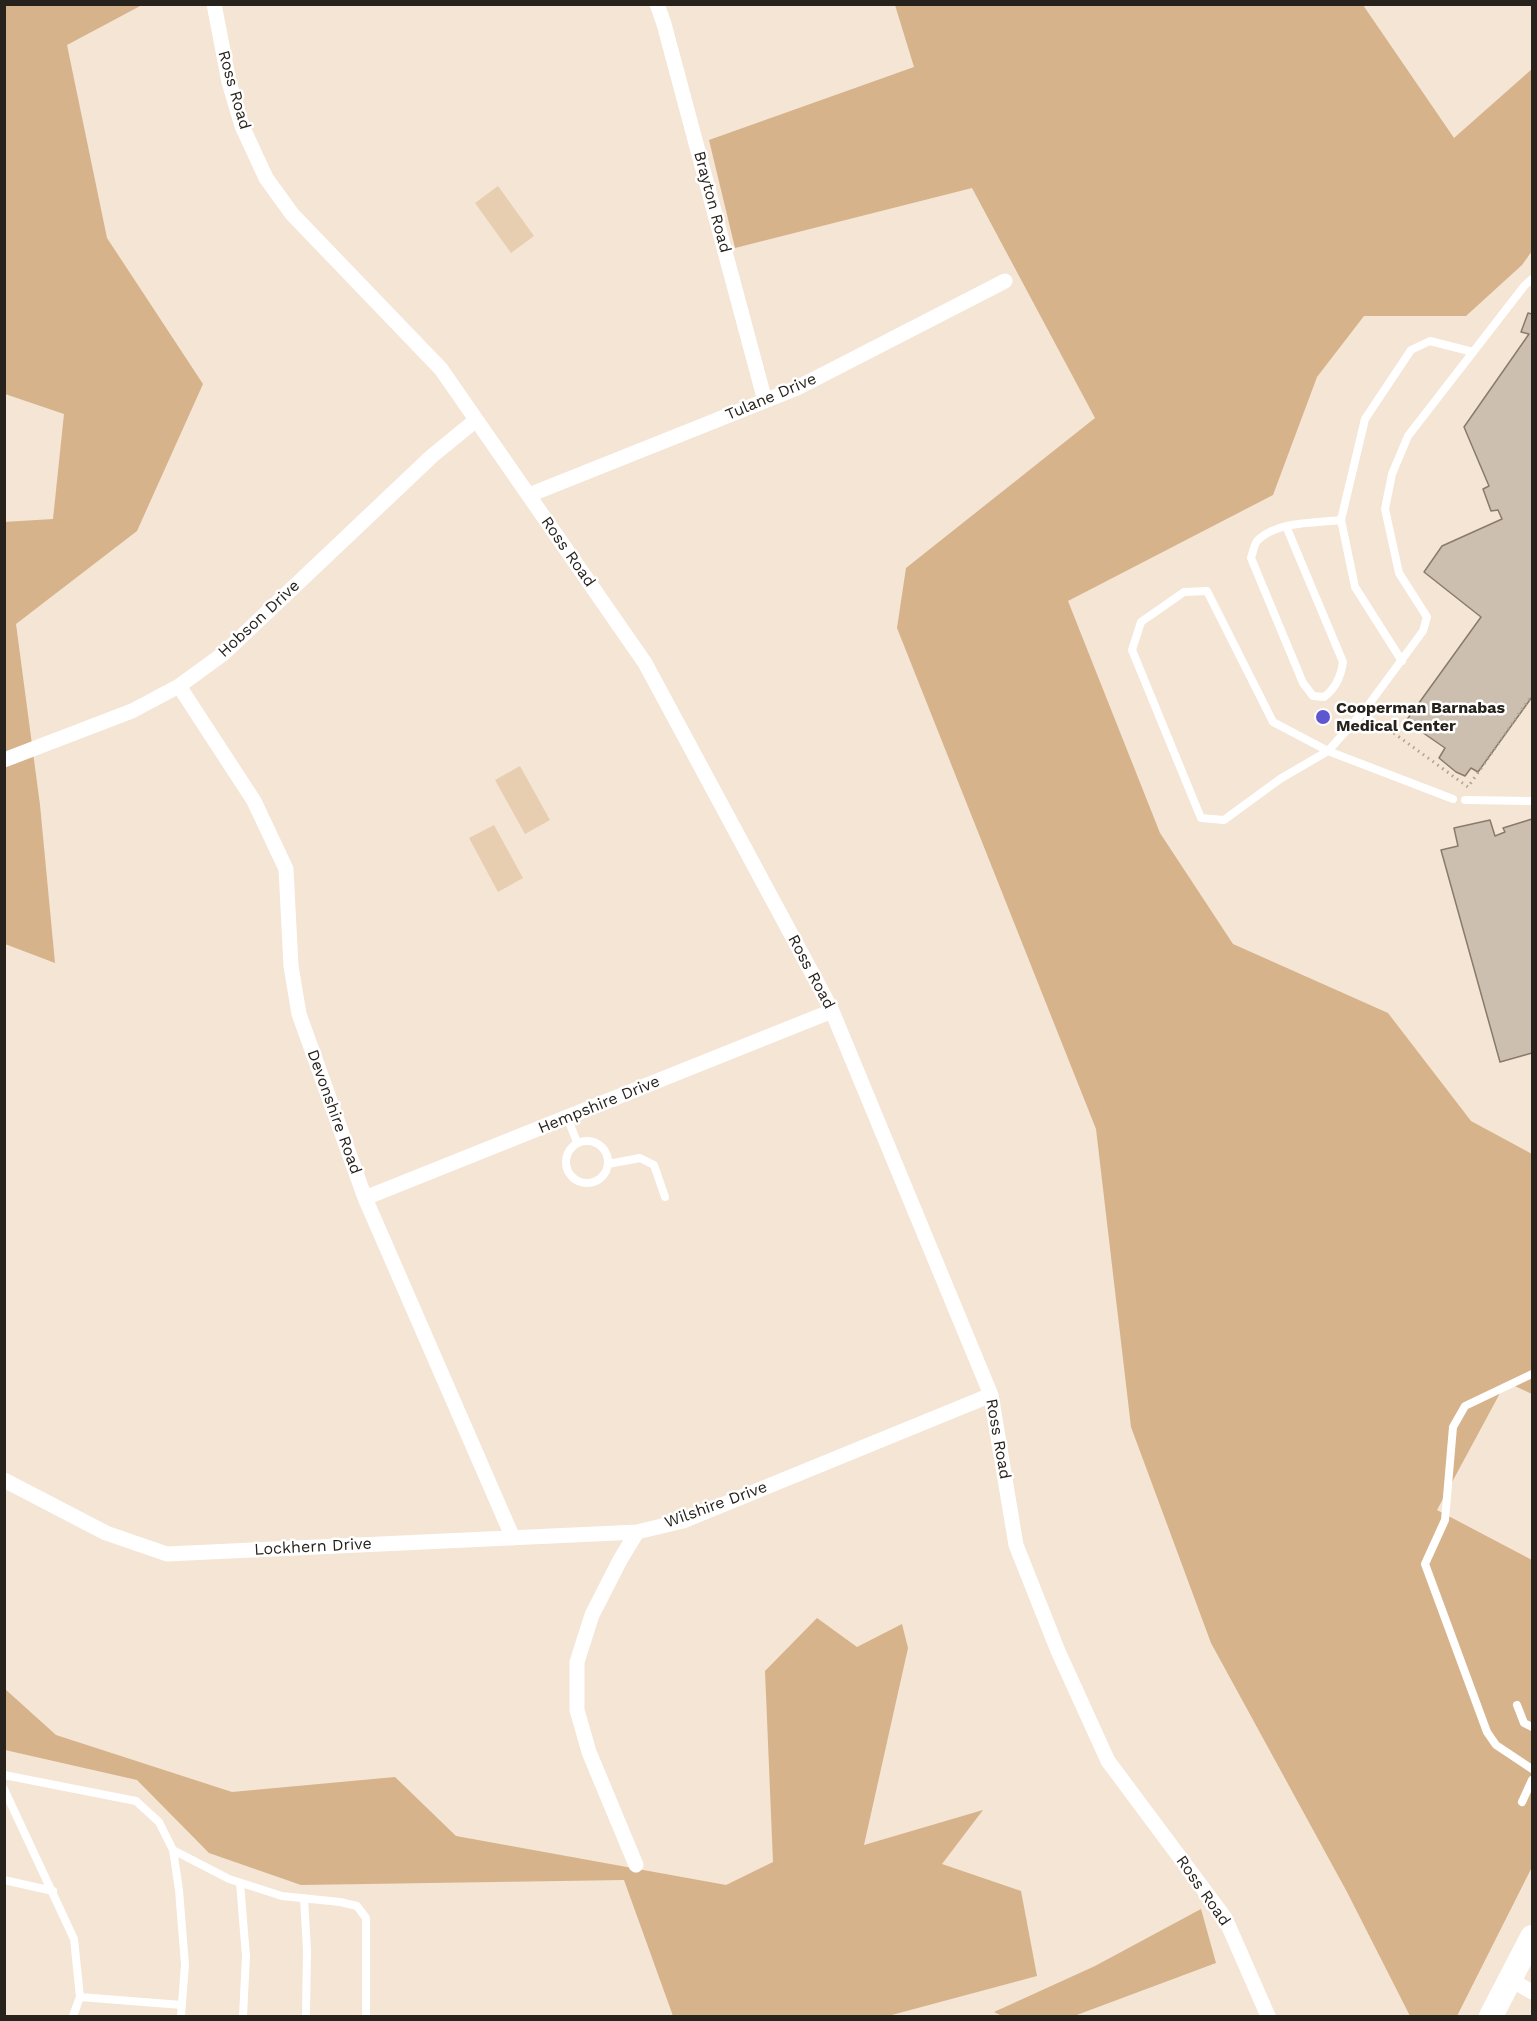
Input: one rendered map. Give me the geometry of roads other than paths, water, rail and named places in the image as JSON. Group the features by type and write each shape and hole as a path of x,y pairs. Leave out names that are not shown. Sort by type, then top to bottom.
{"main road":[{"path":"1491,2016 1533,1937"}],"street":[{"name":"Ross Road","path":"214,4 229,82 242,126 266,178 292,214 441,369 645,663 832,1011 991,1395 1016,1545 1058,1651 1107,1761 1225,1918 1268,2016"},
{"name":"Brayton Road","path":"657,4 765,401"},
{"name":"Tulane Drive","path":"529,495 797,388 1005,281"},
{"name":"Hobson Drive","path":"4,760 132,711 179,686 223,654 432,456 476,420"},
{"name":"Devonshire Road","path":"179,686 254,801 286,869 291,966 299,1014 365,1198 513,1538"},
{"name":"Hempshire Drive","path":"365,1198 832,1011"},
{"name":"Wilshire Drive","path":"637,1532 683,1521 991,1395"},
{"name":"Lockhern Drive","path":"4,1480 106,1533 167,1554 637,1532"},
{"path":"636,1865 589,1752 577,1710 577,1662 592,1616 637,1532"},
{"path":"1511,1980 1533,1992"}],"lane":[{"path":"1453,799 1328,751 1273,722 1207,591 1184,592 1141,622 1132,650 1201,818 1224,820 1280,779 1328,751 1364,711 1423,631 1426,617 1399,573 1385,509 1392,474 1408,436 1525,285 1533,279"},
{"path":"1402,661 1355,587 1341,520 1365,419 1411,350 1430,341 1473,352"},
{"path":"1286,526 1343,662 1342,670 1332,691 1324,697 1313,696 1303,683 1251,558 1257,542 1274,530 1286,526 1341,520"},
{"path":"1465,800 1533,801"},
{"path":"567,1117 577,1142"},
{"path":"591,1141 607,1152 609,1164 607,1171 598,1181 585,1183 573,1178 568,1172 566,1159 568,1152 577,1142 591,1141"},
{"path":"609,1164 640,1158 654,1165 665,1197"},
{"path":"1533,1374 1465,1406 1453,1427 1445,1520 1425,1564 1487,1732 1496,1745 1533,1769"},
{"path":"1518,1706 1524,1723 1533,1727"},
{"path":"4,1775 136,1801 159,1822 172,1850 179,1890 185,1965 181,2016"},
{"path":"1522,1802 1533,1780"},
{"path":"4,1789 74,1940 80,1996 73,2016"},
{"path":"172,1850 229,1879 282,1896 357,1906 366,1918 366,2016"},
{"path":"4,1880 53,1891"},
{"path":"240,1883 246,1956 243,2016"},
{"path":"304,1898 307,1950 306,2016"},
{"path":"80,1996 182,2005"}],"place":[{"name":"Cooperman Barnabas Medical Center","path":"1323,717"}]}
